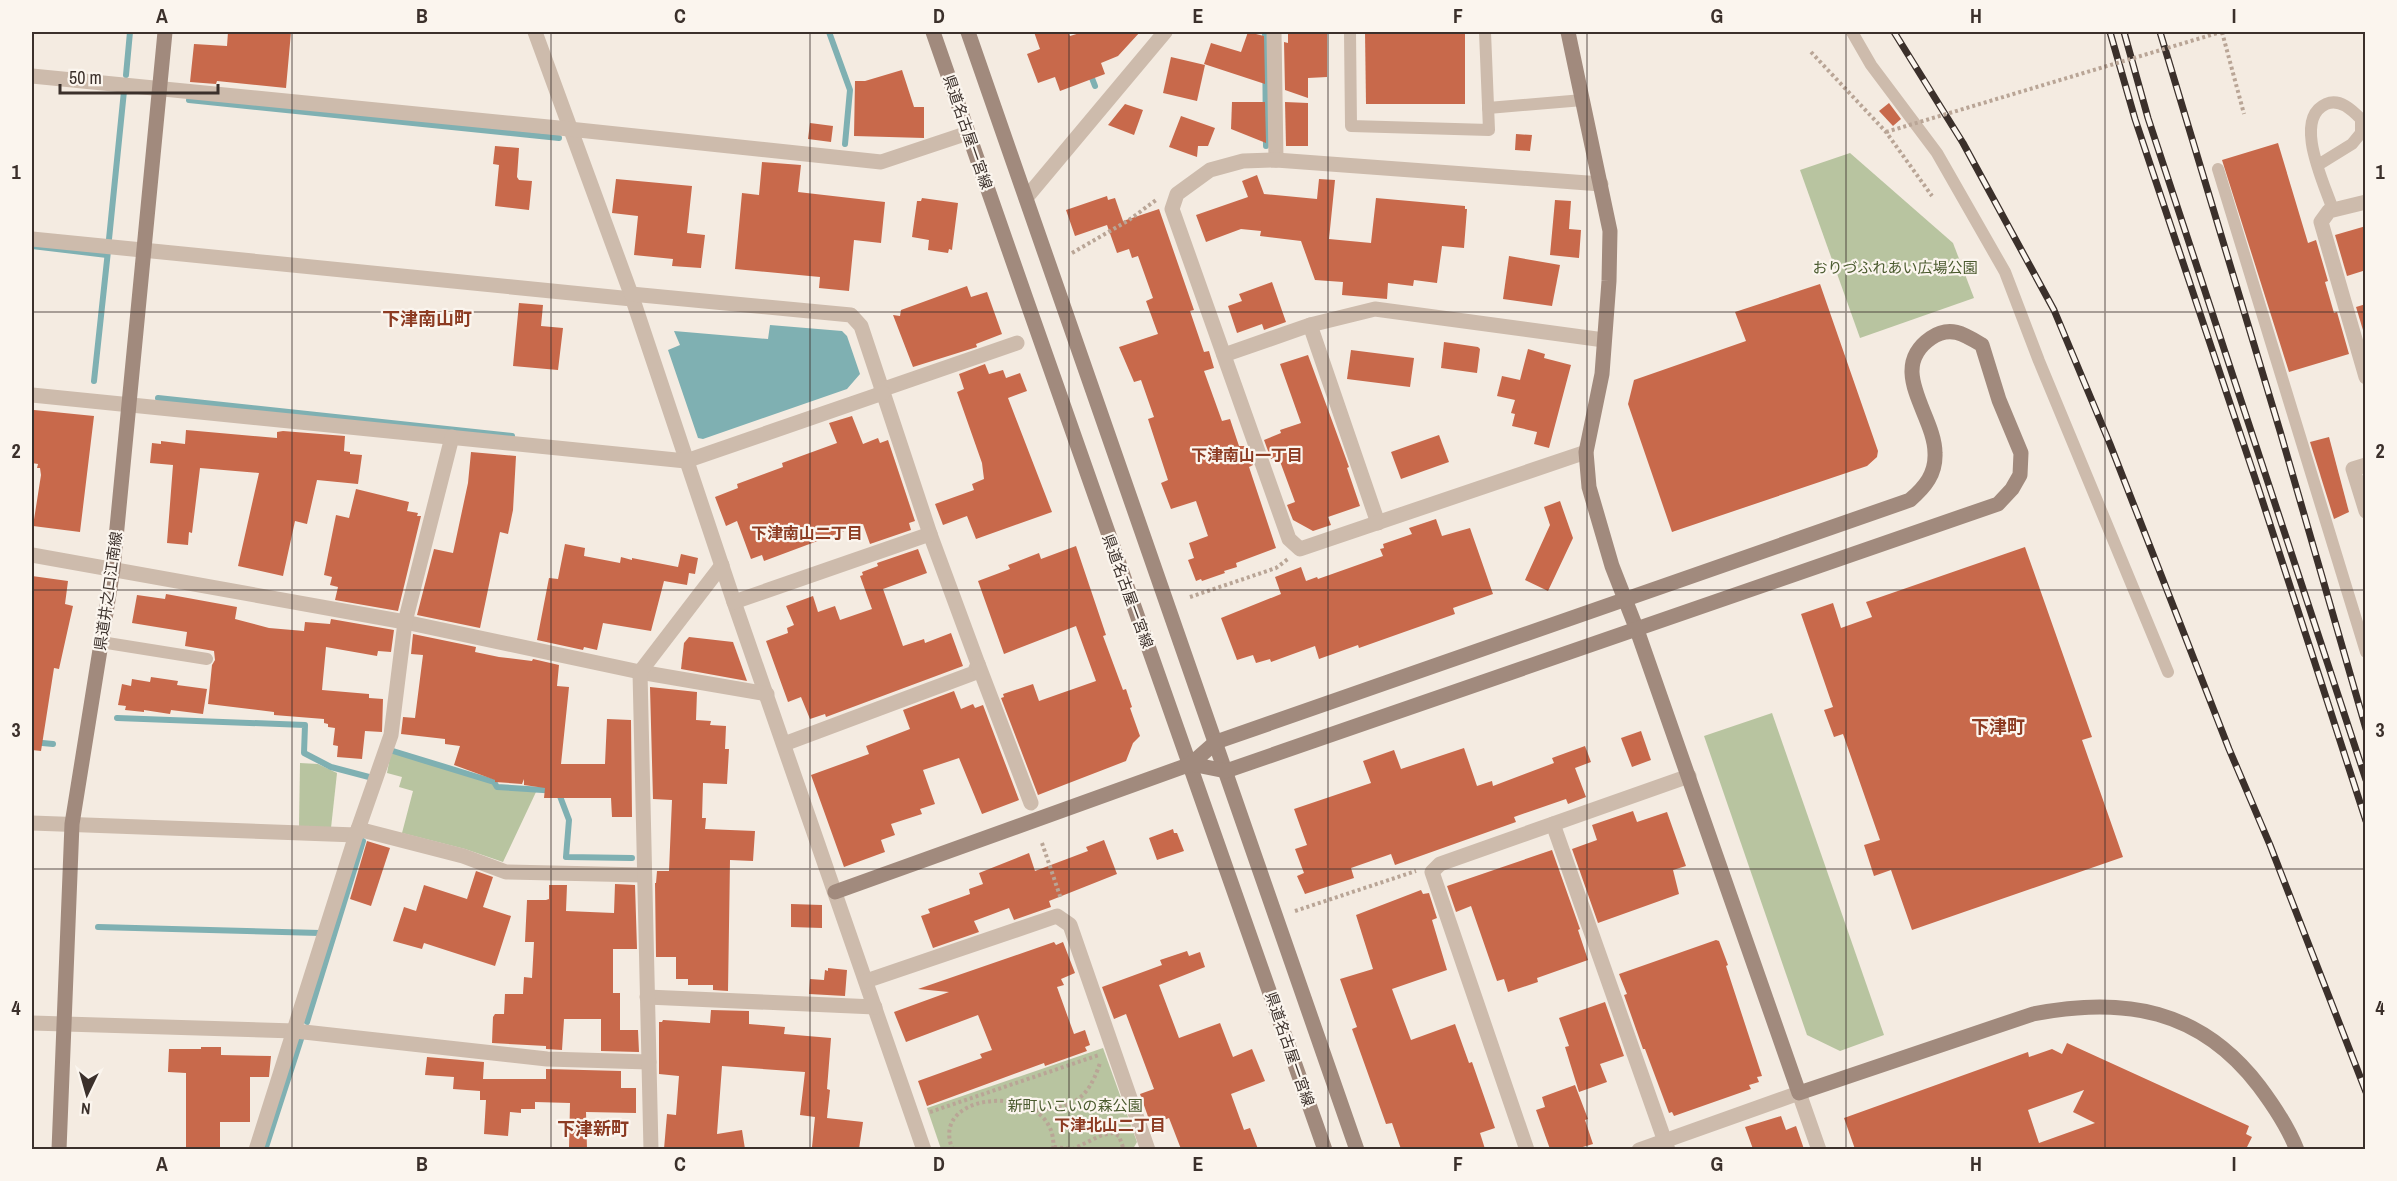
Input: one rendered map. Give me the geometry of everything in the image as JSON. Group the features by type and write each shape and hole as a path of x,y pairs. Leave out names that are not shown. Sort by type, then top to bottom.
{"street":[{"name":"県道井之口江南線","path":"59,1149 72,824 113,569 165,32"},
{"path":"535,32 631,296 734,602 924,1149"},
{"name":"県道名古屋一宮線","path":"933,32 1325,1149"},
{"name":"県道名古屋一宮線","path":"968,32 1357,1149"},
{"path":"1026,198 1165,32"},
{"path":"1274,32 1276,160"},
{"path":"1568,32 1610,231 1602,374 1586,452 1589,487 1612,566 1626,599 1819,1149"},
{"path":"32,76 881,162 968,133"},
{"path":"1586,452 1300,549 1289,539 1172,209 1177,194 1210,171 1243,161 1276,160 1601,184"},
{"path":"2366,202 2333,210 2320,222 2366,378"},
{"path":"32,239 851,315 861,326 930,534 1030,803"},
{"path":"1224,355 1310,325 1375,309 1604,340"},
{"path":"1310,325 1378,523"},
{"path":"835,892 1191,764 1216,742 1910,500 1926,486 1934,467 1936,450 1914,390 1912,363 1923,344 1940,332 1962,332 1982,345 1999,400 2021,453 2020,475 2012,489 1998,504 1226,771 1191,764"},
{"path":"32,395 686,461 1017,343"},
{"path":"256,1149 357,832 391,735 405,622 452,437"},
{"path":"2366,465 2353,469 2366,511"},
{"path":"734,602 930,534"},
{"path":"32,555 405,622 640,672 766,694"},
{"path":"651,1149 640,672 722,565"},
{"path":"784,744 974,673 978,664"},
{"path":"1527,1149 1432,872 1440,864 1689,777"},
{"path":"32,823 357,832 463,856 506,872 644,875"},
{"path":"1553,824 1666,1145"},
{"path":"866,981 1057,916 1070,925 1108,1052 1148,1149"},
{"path":"647,997 875,1007"},
{"path":"1639,1149 1666,1145 1799,1093 2033,1014 2070,1006 2128,1008 2161,1015 2190,1027 2218,1043 2242,1064 2265,1094 2290,1132 2297,1149"},
{"path":"32,1023 295,1031 537,1058 649,1062"}],"lane":[{"path":"1350,32 1351,126 1489,129 1485,32"},
{"path":"1852,32 1871,65 1937,153 2005,272 2039,361 2168,672"},
{"path":"1488,108 1583,100"},
{"path":"2318,165 2352,144 2361,133 2361,119 2352,109 2340,103 2327,103 2317,110 2309,126 2311,145 2333,210"},
{"path":"2218,169 2366,652"},
{"path":"101,642 207,659"}],"path":[{"path":"1886,132 2222,32 2244,114"},
{"path":"1811,52 1886,132 1932,196"},
{"path":"1072,253 1129,220 1156,200 1177,194"},
{"path":"1190,597 1276,568 1300,549"},
{"path":"1042,843 1070,925"},
{"path":"1295,912 1440,864"},
{"path":"1033,1111 1059,1108 1083,1096 1091,1087 1108,1052"},
{"path":"913,1117 1108,1052"},
{"path":"953,1149 949,1142 950,1130 957,1116 966,1108 991,1100 1020,1104 1046,1120 1053,1129 1053,1148 1073,1149 1107,1133 1113,1133 1119,1136 1124,1149"}],"green space":[{"name":"おりづふれあい広場公園","path":"1850,153 1953,243 1974,298 1860,338 1800,170"},
{"path":"1772,713 1884,1035 1840,1051 1807,1035 1704,736"},
{"path":"391,752 492,783 496,788 536,792 503,862 465,849 402,833 413,791 399,787 402,777 387,773"},
{"path":"300,763 318,764 337,773 331,828 299,827"},
{"name":"新町いこいの森公園","path":"1103,1048 1137,1142 1133,1149 941,1149 927,1108"}],"water":[{"path":"770,325 842,331 847,336 860,374 847,389 703,439 698,438 668,350 680,345 674,331 768,339"}],"building":[{"path":"228,32 291,32 286,88 217,81 216,84 190,82 194,44 227,46"},
{"path":"1034,32 1068,32 1070,36 1083,32 1140,32 1118,56 1101,63 1105,74 1060,91 1055,77 1038,83 1027,54 1040,49"},
{"path":"1248,32 1264,36 1265,84 1204,64 1211,43 1241,52"},
{"path":"1288,32 1327,32 1327,77 1308,78 1308,98 1285,90 1284,42 1288,43"},
{"path":"1365,32 1465,32 1465,104 1366,104"},
{"path":"1171,57 1205,65 1197,101 1163,93"},
{"path":"902,70 914,107 924,107 924,138 854,136 855,81 865,81"},
{"path":"1232,102 1265,102 1266,143 1231,129"},
{"path":"1285,102 1308,103 1308,146 1286,146"},
{"path":"1889,103 1901,119 1893,126 1879,111"},
{"path":"1125,104 1143,110 1134,135 1108,125"},
{"path":"1181,116 1215,128 1208,146 1198,146 1197,157 1169,147"},
{"path":"810,123 833,126 831,142 808,139"},
{"path":"1516,134 1532,135 1530,151 1515,150"},
{"path":"2278,143 2308,243 2316,240 2328,281 2325,282 2334,313 2337,312 2349,354 2289,372 2222,160"},
{"path":"495,146 519,148 517,177 519,180 532,181 529,210 495,206 499,165 493,164"},
{"path":"762,162 801,165 798,192 885,202 881,243 854,240 849,291 819,288 820,277 735,269 742,193 759,195"},
{"path":"1257,175 1264,194 1317,199 1319,179 1335,180 1329,239 1371,243 1376,198 1465,206 1467,209 1464,248 1442,246 1437,283 1414,280 1413,286 1388,283 1387,299 1342,295 1343,282 1315,280 1301,241 1260,236 1261,231 1241,229 1206,242 1196,215 1248,197 1242,181"},
{"path":"616,179 692,186 687,233 705,235 701,268 672,266 673,259 634,255 638,216 612,213"},
{"path":"1107,196 1108,200 1115,198 1123,221 1159,209 1194,310 1190,311 1204,352 1209,351 1214,368 1204,371 1222,421 1230,419 1239,446 1246,446 1253,465 1249,467 1276,548 1236,563 1237,567 1202,581 1201,579 1196,581 1188,560 1194,558 1189,543 1208,536 1196,501 1171,509 1161,483 1168,480 1148,419 1154,417 1141,380 1134,382 1119,347 1158,334 1146,301 1153,298 1138,256 1132,258 1129,249 1117,253 1107,225 1075,236 1066,210"},
{"path":"922,198 958,203 952,250 949,249 948,253 928,250 929,240 912,237 917,201 921,201"},
{"path":"1555,200 1571,201 1569,229 1581,230 1579,258 1550,255"},
{"path":"2366,226 2366,270 2347,276 2335,235"},
{"path":"1509,256 1560,265 1552,306 1503,299"},
{"path":"1272,282 1286,322 1264,330 1262,324 1237,333 1228,306 1242,301 1239,294"},
{"path":"1820,284 1878,451 1877,457 1867,466 1672,532 1628,404 1634,380 1746,341 1735,312"},
{"path":"967,286 971,297 987,292 1002,334 976,344 977,347 913,367 893,315 900,316 901,310"},
{"path":"519,303 543,305 541,326 563,328 558,370 513,366"},
{"path":"2366,304 2366,340 2356,307"},
{"path":"1444,342 1478,347 1480,349 1477,373 1441,368"},
{"path":"1528,349 1545,354 1544,358 1571,365 1549,448 1534,444 1537,432 1512,426 1515,414 1511,413 1515,400 1497,396 1502,376 1520,380"},
{"path":"1351,350 1414,358 1410,387 1347,379"},
{"path":"1308,355 1349,467 1347,468 1360,506 1328,517 1331,525 1313,531 1293,520 1287,505 1295,502 1278,456 1271,459 1264,440 1281,433 1280,430 1301,423 1280,364"},
{"path":"985,364 989,374 1003,370 1006,378 1020,373 1027,391 1008,398 1052,512 976,539 967,516 943,525 935,504 974,490 972,484 984,479 982,463 957,392 964,389 959,374"},
{"path":"34,410 94,416 80,532 33,526 41,475 40,468 37,468 38,464 32,463"},
{"path":"852,416 863,444 878,438 880,443 888,440 915,521 909,523 911,530 870,544 863,524 764,561 762,555 751,559 737,521 726,526 715,497 738,488 737,484 783,467 782,463 837,443 829,423"},
{"path":"186,430 277,438 277,432 283,431 345,436 344,451 362,455 358,484 317,480 307,524 295,521 283,576 238,566 259,473 200,468 192,533 189,532 188,545 167,543 173,465 150,463 152,443 161,444 161,441 185,444"},
{"path":"1439,435 1449,462 1401,479 1391,452"},
{"path":"2329,437 2349,512 2334,519 2310,442"},
{"path":"471,452 516,456 513,510 508,534 500,532 480,628 417,615 434,549 453,553 468,483"},
{"path":"356,489 409,502 407,511 418,513 417,516 421,516 398,611 335,600 338,587 330,585 332,577 324,575 336,515 349,518"},
{"path":"1560,501 1573,538 1548,591 1525,580 1550,525 1544,507"},
{"path":"1436,519 1442,536 1470,528 1493,594 1453,608 1455,614 1359,648 1358,645 1319,659 1315,646 1271,662 1270,659 1256,663 1253,655 1237,660 1221,618 1281,594 1275,577 1301,567 1306,581 1317,577 1318,579 1383,556 1380,549 1384,548 1383,544 1412,534 1409,528"},
{"path":"565,544 585,548 584,556 620,563 621,557 678,567 681,554 698,558 695,574 689,573 687,585 664,581 651,631 603,623 597,650 584,647 583,650 537,640 549,578 558,579"},
{"path":"1076,546 1106,635 1103,636 1123,690 1126,689 1140,736 1133,743 1126,761 1038,795 1001,698 1004,697 1003,694 1033,684 1039,701 1096,681 1076,626 1004,654 978,581 1010,569 1008,565 1039,553 1041,559"},
{"path":"2025,547 2092,737 2082,740 2123,857 1912,930 1891,870 1874,876 1864,845 1880,840 1843,734 1834,737 1824,710 1833,707 1801,614 1833,603 1841,628 1872,617 1866,602"},
{"path":"918,549 927,573 883,589 903,646 924,639 925,643 951,633 963,666 826,717 825,714 810,719 801,697 788,702 766,641 788,633 787,628 794,625 786,606 813,596 818,612 835,606 840,620 872,609 860,576 863,575 862,572 878,566 877,563"},
{"path":"32,576 68,581 65,604 73,606 59,669 54,668 41,751 32,750"},
{"path":"166,594 237,607 235,619 269,628 304,631 305,622 330,624 331,619 394,630 391,652 378,651 377,656 326,647 322,690 369,694 369,698 383,699 382,732 365,731 362,759 337,757 338,746 333,745 335,728 328,727 324,719 274,715 274,712 208,704 212,665 215,660 214,651 185,646 187,632 132,623 137,595 165,599"},
{"path":"413,634 476,647 475,652 532,661 533,659 559,665 557,686 569,687 561,764 605,764 607,719 631,720 632,817 612,817 611,798 544,798 545,788 524,785 524,779 522,784 495,782 495,780 454,765 460,746 445,744 445,739 401,734 403,717 415,718 423,655 411,654"},
{"path":"689,637 733,642 747,681 681,669 684,643"},
{"path":"151,677 178,681 177,685 207,689 203,714 171,710 170,714 125,710 126,706 118,705 122,684 131,686 132,679 150,682"},
{"path":"650,687 697,692 696,720 711,721 710,725 726,726 725,749 729,749 727,784 703,783 702,818 706,818 705,829 755,831 753,861 730,860 728,991 713,990 713,985 688,985 688,979 676,979 676,957 656,957 655,883 657,871 669,871 672,800 653,799"},
{"path":"954,691 961,709 973,704 975,708 983,705 1019,800 982,814 959,758 923,770 935,804 920,809 922,814 891,824 895,835 881,840 885,852 844,867 811,775 869,754 866,746 910,729 903,710"},
{"path":"1641,731 1651,760 1632,767 1621,738"},
{"path":"1585,746 1591,762 1575,768 1586,797 1568,804 1566,799 1514,817 1516,822 1395,865 1391,854 1351,868 1354,878 1305,894 1297,876 1304,873 1295,849 1307,845 1294,809 1371,783 1363,761 1394,750 1401,769 1464,748 1477,786 1492,781 1493,786 1554,763 1552,758"},
{"path":"1633,811 1637,822 1667,812 1686,866 1673,870 1679,894 1598,923 1572,849 1597,840 1592,825"},
{"path":"1173,829 1184,851 1157,860 1149,838"},
{"path":"1104,840 1117,874 1049,901 1051,907 1014,920 1009,908 974,921 979,932 933,948 921,916 930,913 928,909 970,894 969,889 983,884 979,873 1029,853 1035,871 1088,851 1086,847"},
{"path":"367,841 390,848 371,906 350,899"},
{"path":"1552,850 1580,929 1578,930 1588,960 1537,978 1538,982 1508,992 1504,979 1497,981 1471,906 1456,912 1447,886"},
{"path":"476,871 493,877 483,907 511,916 495,966 424,943 422,949 393,941 404,907 416,911 424,885 467,899"},
{"path":"615,884 635,885 637,949 613,949 613,993 620,993 620,1030 638,1030 639,1052 601,1051 601,1019 564,1019 562,1050 546,1049 546,1046 492,1043 493,1017 495,1014 504,1014 505,994 523,994 524,977 532,978 534,942 525,942 527,900 549,899 549,885 567,885 566,911 614,913"},
{"path":"1421,890 1423,894 1429,893 1437,918 1432,920 1447,970 1392,989 1411,1040 1455,1024 1469,1063 1472,1062 1495,1128 1480,1133 1485,1149 1401,1149 1392,1123 1386,1124 1352,1029 1357,1027 1340,979 1373,969 1356,915"},
{"path":"791,904 822,905 822,928 791,927"},
{"path":"1716,940 1719,941 1728,965 1726,966 1762,1076 1757,1077 1759,1082 1749,1085 1751,1089 1674,1116 1672,1112 1669,1113 1645,1049 1643,1049 1619,974"},
{"path":"1054,942 1056,945 1063,942 1075,973 1061,979 1064,985 1057,987 1074,1034 1085,1030 1090,1045 1085,1047 1087,1051 1045,1066 1044,1063 927,1106 918,1081 982,1058 980,1054 992,1050 978,1015 906,1042 894,1012 949,992 918,989"},
{"path":"1187,951 1189,956 1200,952 1205,967 1159,985 1179,1038 1220,1023 1233,1057 1252,1049 1265,1081 1231,1094 1244,1130 1250,1128 1258,1149 1181,1149 1169,1118 1151,1125 1140,1094 1154,1089 1126,1014 1114,1019 1102,987 1162,965 1160,960"},
{"path":"828,968 847,970 845,996 809,994 810,979 824,980 825,970 828,971"},
{"path":"1605,1002 1624,1056 1600,1064 1607,1082 1579,1092 1565,1047 1569,1046 1559,1018"},
{"path":"711,1010 749,1011 749,1024 785,1027 784,1034 831,1038 827,1118 863,1122 859,1149 812,1147 815,1117 800,1115 805,1072 722,1066 717,1134 742,1130 745,1149 664,1149 667,1114 676,1115 679,1076 659,1074 659,1022 663,1020 710,1023"},
{"path":"2067,1043 2249,1126 2246,1134 2252,1137 2246,1149 1855,1149 1844,1118 2028,1052 2029,1057 2052,1049 2062,1054","holes":["2084,1090 2073,1112 2095,1123 2039,1143 2028,1110"]},
{"path":"201,1047 221,1047 221,1055 271,1056 269,1077 250,1077 250,1122 220,1122 220,1149 186,1149 186,1073 168,1072 169,1049 201,1049"},
{"path":"427,1057 484,1062 483,1079 546,1079 546,1069 621,1071 621,1088 636,1088 636,1113 586,1112 587,1149 569,1149 570,1103 535,1102 535,1109 521,1109 521,1113 510,1112 508,1136 484,1134 486,1100 480,1100 480,1091 453,1089 454,1077 425,1075"},
{"path":"1575,1085 1588,1119 1585,1120 1593,1144 1576,1149 1550,1149 1536,1110 1545,1107 1542,1097"},
{"path":"1781,1116 1786,1130 1796,1126 1804,1149 1753,1149 1745,1127"}],"waterway":[{"path":"126,75 130,32"},
{"path":"829,32 850,90 845,144"},
{"path":"1265,32 1266,146"},
{"path":"1090,73 1095,86"},
{"path":"109,239 124,91"},
{"path":"189,100 559,138"},
{"path":"32,246 107,255"},
{"path":"94,381 108,251"},
{"path":"158,398 512,436"},
{"path":"117,718 305,725 304,753 331,767 369,777"},
{"path":"32,742 53,744"},
{"path":"393,751 494,782 497,787 558,791 569,820 566,857 632,858"},
{"path":"307,1022 363,841"},
{"path":"98,927 320,933"},
{"path":"265,1150 301,1039"}],"railway":[{"path":"1894,32 1963,143 2054,310 2110,444 2229,749 2270,845 2366,1092"},
{"path":"2110,32 2135,119 2366,821"},
{"path":"2124,32 2148,118 2366,780"},
{"path":"2160,32 2280,431 2366,729"}],"district":[{"name":"下津南山町","path":"427,318"},
{"name":"下津南山一丁目","path":"1247,455"},
{"name":"下津南山二丁目","path":"807,533"},
{"name":"下津町","path":"1998,726"},
{"name":"下津北山二丁目","path":"1110,1125"},
{"name":"下津新町","path":"593,1128"}]}
